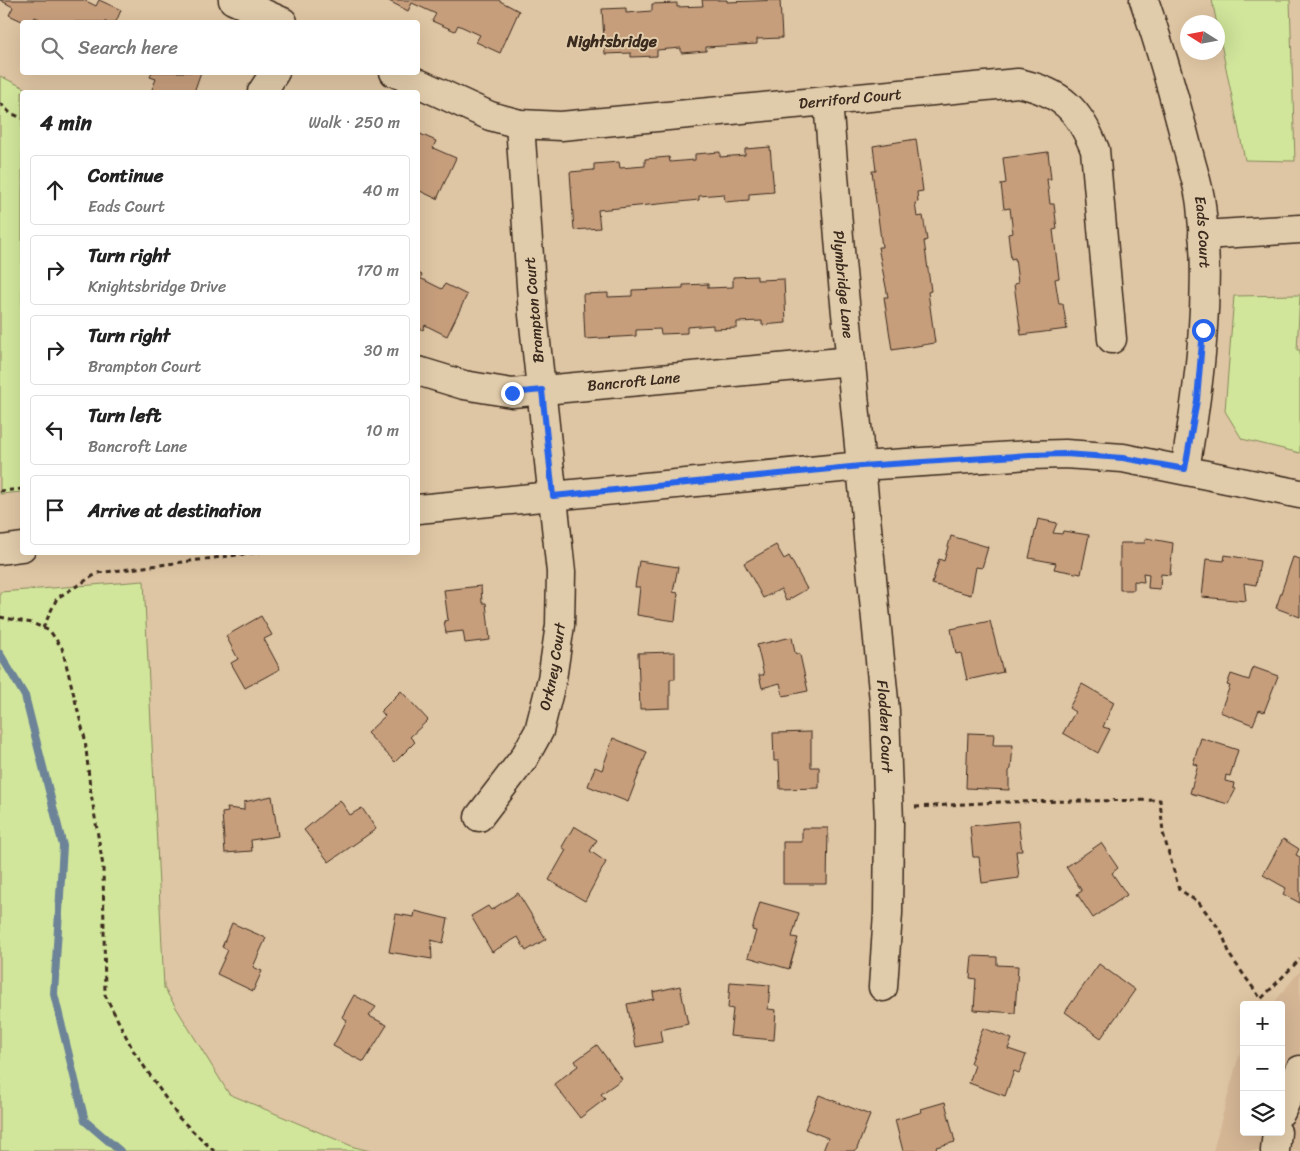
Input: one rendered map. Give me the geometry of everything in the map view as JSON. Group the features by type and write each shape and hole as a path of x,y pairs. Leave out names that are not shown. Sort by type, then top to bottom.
{"street":[{"path":"233,0 278,20"},
{"name":"Eads Court","path":"1144,0 1176,103 1201,203 1203,330 1197,400 1185,469"},
{"path":"263,90 273,75"},
{"name":"Derriford Court","path":"401,75 490,116 520,124 561,126 1018,83 1041,88 1061,98 1077,114 1087,129 1095,150 1112,339"},
{"name":"Plymbridge Lane","path":"828,101 861,466"},
{"name":"Brampton Court","path":"520,124 533,315 553,496"},
{"path":"1203,235 1300,229"},
{"name":"Bancroft Lane","path":"420,372 464,385 512,393 851,360"},
{"path":"420,509 861,466 1065,454 1123,458 1185,469 1300,494"},
{"name":"Flodden Court","path":"861,466 885,711 889,808 888,913 883,987"},
{"name":"Orkney Court","path":"478,817 507,783 528,751 538,731 552,679 560,625 561,572 553,496"},
{"path":"0,550 20,548"},
{"path":"1285,1103 1300,1070"},
{"path":"1275,1151 1277,1136"}],"path":[{"path":"0,103 10,113 20,117"},
{"path":"0,491 20,489"},
{"path":"43,628 57,598 98,573 237,555"},
{"path":"0,617 50,631 62,648 85,738 90,787 103,866 105,995 134,1050 179,1118 214,1151"},
{"path":"889,808 1000,802 1160,800 1163,833 1179,889 1199,903 1221,931 1231,957 1261,999 1300,959"}],"shaded area":[{"path":"1300,971 1300,1151 1213,1151 1240,1053 1240,1136 1285,1136 1285,1001 1275,1001"}],"green space":[{"path":"1212,0 1290,0 1295,161 1245,160 1224,60 1225,15 1215,15"},
{"path":"0,76 29,90 20,90 20,492 0,494"},
{"path":"1300,295 1297,350 1300,350 1300,453 1242,439 1225,411 1234,296"},
{"path":"144,581 164,988 229,1094 354,1147 370,1151 0,1151 0,592"}],"building":[{"path":"0,0 84,0 96,6 99,0 121,10 117,20 42,20 35,17 33,20 20,20 9,15 13,7"},
{"path":"387,0 498,0 519,11 500,53 476,42 480,35 458,25 455,31 432,21 436,14 412,3 408,11"},
{"path":"702,0 727,0 727,2 780,0 782,38 757,39 757,44 706,47 706,51 681,53 681,48 657,50 657,56 631,57 631,53 605,54 602,9 626,8 626,13 652,11 652,4 677,3 677,7 703,6"},
{"path":"151,75 200,75 195,90 152,90 156,79 150,77"},
{"path":"420,134 436,141 433,148 456,158 437,199 420,191"},
{"path":"916,139 923,191 917,192 918,202 915,203 917,217 923,216 927,240 924,241 931,291 928,292 935,343 892,350 884,297 888,297 878,247 882,247 872,171 876,171 873,146"},
{"path":"770,147 774,192 749,194 749,200 725,202 724,194 699,196 699,200 598,210 600,228 574,230 570,172 594,170 594,164 619,162 620,168 645,166 645,159 669,157 670,162 695,160 695,154 720,152 720,157 745,155 745,149"},
{"path":"1048,152 1051,179 1047,179 1050,204 1054,204 1057,229 1053,230 1059,278 1055,279 1059,304 1063,304 1067,329 1021,335 1014,284 1018,283 1015,258 1011,259 1008,234 1013,233 1010,208 1004,209 1001,184 1006,183 1003,158"},
{"path":"757,276 757,280 784,279 786,323 762,325 762,321 737,322 737,328 713,329 713,325 687,327 687,333 661,334 660,329 636,330 636,336 585,339 583,294 608,293 608,297 632,296 632,290 683,288 683,285 708,284 708,288 733,287 733,277"},
{"path":"420,278 442,289 445,284 467,295 447,336 425,325 423,330 420,328"},
{"path":"1038,519 1057,523 1053,533 1062,534 1063,531 1089,535 1081,574 1054,569 1056,563 1029,558"},
{"path":"951,536 988,547 982,568 976,567 971,595 932,584 939,559 944,561"},
{"path":"1146,538 1173,543 1170,575 1161,574 1160,589 1148,588 1149,574 1143,573 1144,582 1134,581 1134,590 1120,590 1120,543 1145,543"},
{"path":"776,545 784,559 789,556 807,589 786,601 781,589 763,598 744,563"},
{"path":"1225,555 1260,561 1256,585 1244,583 1246,601 1202,597 1206,559 1224,561"},
{"path":"1293,557 1300,559 1300,617 1276,608"},
{"path":"639,561 678,567 673,592 678,593 675,621 637,615 640,587 635,587"},
{"path":"481,586 482,603 486,603 490,640 465,643 463,631 446,633 444,621 448,620 444,590"},
{"path":"261,616 272,635 264,639 280,669 245,688 231,663 238,659 226,636"},
{"path":"990,621 1003,672 967,680 961,653 956,654 951,629"},
{"path":"792,637 795,653 800,655 808,691 783,696 780,683 762,688 759,675 764,675 757,645"},
{"path":"675,652 675,679 670,679 670,708 640,709 638,653"},
{"path":"1253,667 1278,676 1264,712 1259,710 1253,725 1220,712 1230,686 1227,685 1231,674 1249,680"},
{"path":"1082,684 1114,702 1103,727 1110,729 1098,753 1063,733 1075,712 1069,708"},
{"path":"401,691 428,720 410,737 415,742 395,762 367,733 385,716 381,711"},
{"path":"811,732 811,767 819,767 819,788 780,789 779,761 774,761 773,733"},
{"path":"968,733 994,734 993,745 1013,745 1011,769 1009,771 1009,790 966,788"},
{"path":"613,738 647,752 628,802 588,786 595,767 602,770"},
{"path":"1201,738 1238,750 1230,776 1226,775 1225,781 1234,783 1233,788 1236,789 1228,804 1190,793 1198,765 1193,764"},
{"path":"272,796 278,836 251,840 252,851 225,853 222,813 228,812 227,808 244,810 244,802"},
{"path":"340,800 350,815 362,808 376,829 329,862 304,830"},
{"path":"1018,821 1022,851 1016,851 1019,878 982,883 979,857 973,857 970,826"},
{"path":"574,826 597,840 590,851 606,862 585,901 549,880 566,850 562,847"},
{"path":"802,828 828,828 827,884 783,884 783,842 802,842"},
{"path":"1283,839 1299,849 1296,855 1300,857 1300,903 1283,894 1286,888 1263,875"},
{"path":"1101,843 1118,868 1112,873 1127,895 1093,918 1077,894 1082,891 1066,867"},
{"path":"518,893 546,939 526,951 518,937 492,952 471,916 488,906 491,910"},
{"path":"760,902 799,913 792,937 798,938 789,969 748,957 756,931 752,930"},
{"path":"415,911 448,919 443,943 431,940 432,959 389,952 396,914 414,917"},
{"path":"232,923 266,938 253,967 262,971 253,991 217,974 228,950 222,947"},
{"path":"972,956 997,957 997,965 1018,966 1015,1013 974,1010 976,979 970,978"},
{"path":"1099,964 1135,990 1101,1038 1065,1012"},
{"path":"730,982 770,985 768,1009 776,1010 774,1040 730,1036 733,1009 728,1008"},
{"path":"680,986 688,1024 660,1030 662,1042 636,1047 627,1004 654,999 653,992"},
{"path":"354,995 376,1007 369,1016 387,1025 364,1062 333,1046 347,1020 342,1017"},
{"path":"983,1028 1012,1039 1008,1049 1026,1055 1019,1073 1014,1071 1005,1096 969,1083 975,1065 970,1063"},
{"path":"597,1045 622,1079 601,1094 605,1099 580,1118 554,1084 578,1066 575,1061"},
{"path":"819,1095 870,1115 856,1151 823,1151 828,1138 805,1129"},
{"path":"945,1102 955,1142 936,1147 937,1150 903,1151 895,1120 922,1112 921,1109"}],"waterway":[{"path":"0,654 25,696 63,846 54,994 85,1121 120,1151"}],"district":[{"name":"Nightsbridge","path":"612,41"}],"route":[{"path":"512,393 542,390 553,496 861,466 1030,455 1065,454 1123,458 1185,469 1197,400 1203,330"}]}
